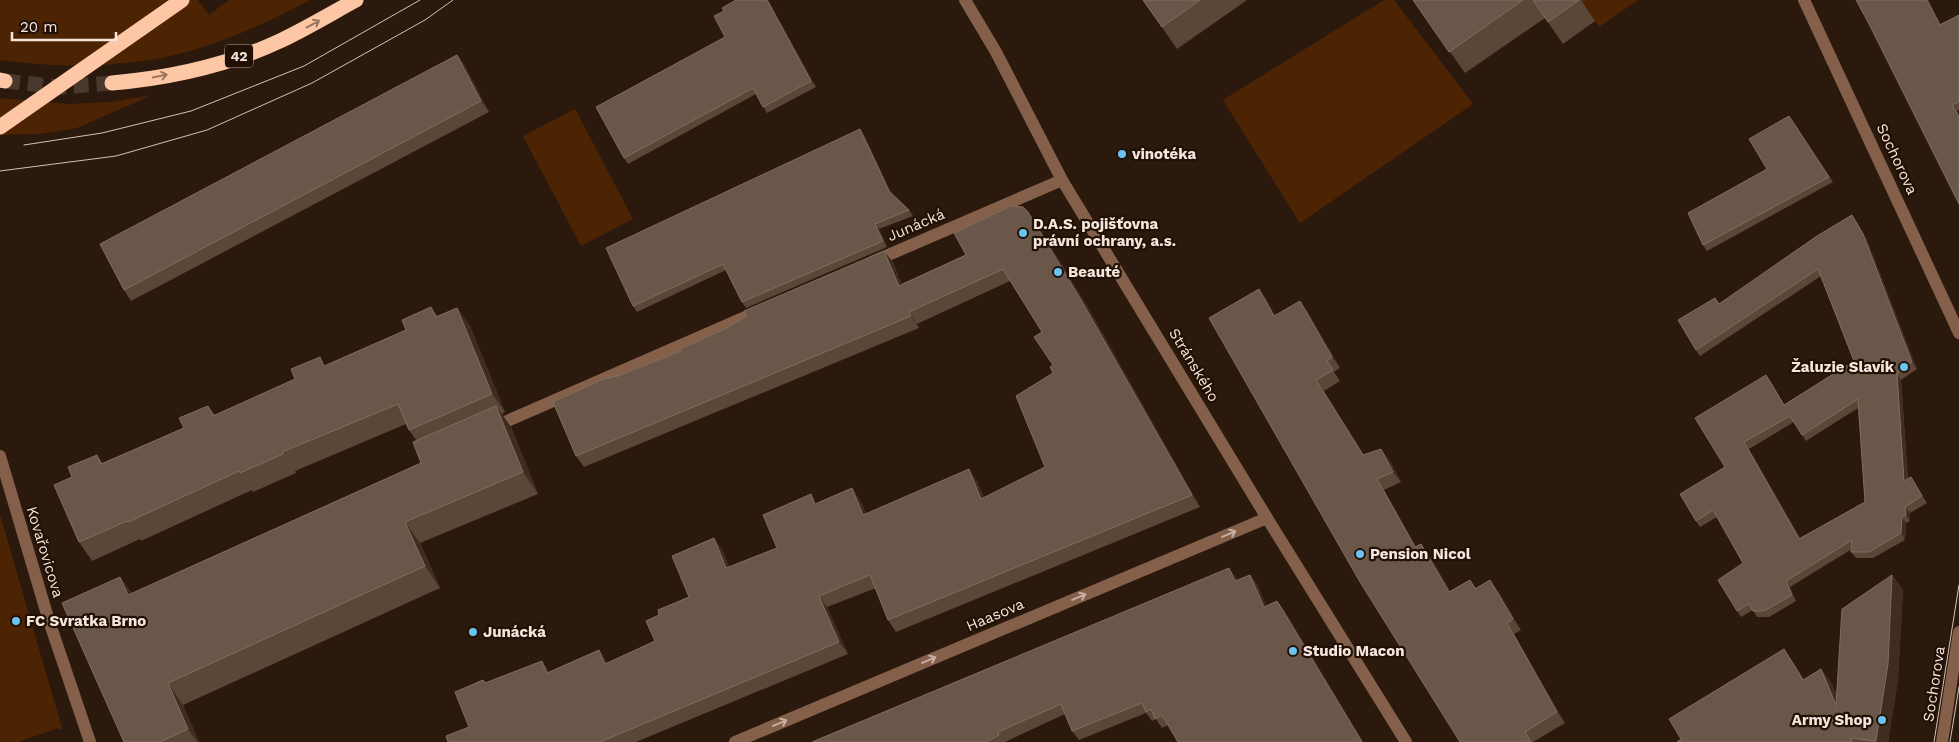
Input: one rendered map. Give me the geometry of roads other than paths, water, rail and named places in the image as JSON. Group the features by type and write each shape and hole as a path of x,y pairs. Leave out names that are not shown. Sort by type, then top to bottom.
{"highway":[{"path":"0,127 182,0"},
{"name":"42","path":"112,83 136,81 214,66 282,40 356,0"}],"street":[{"name":"Stránského","path":"965,0 996,52 1062,180 1267,518 1406,742"},
{"name":"Sochorova","path":"1804,0 1959,333"},
{"name":"Junácká","path":"858,268 1062,180"},
{"path":"479,433 768,307"},
{"name":"Kovařovicova","path":"0,456 49,620 90,742"},
{"name":"Haasova","path":"735,742 1267,518"},
{"name":"Sochorova","path":"1942,742 1959,632"}],"tunnel":[{"path":"5,81 60,87 112,83"}],"tram line":[{"path":"24,145 102,133 191,111 304,66 420,0"},
{"path":"0,171 116,156 207,130 312,83 425,20 453,0"},
{"path":"1934,742 1959,585"},
{"path":"1950,742 1959,687"}],"place":[{"name":"vinotéka","path":"1122,154"},
{"name":"D.A.S. pojišťovna právní ochrany, a.s.","path":"1023,233"},
{"name":"Beauté","path":"1058,272"},
{"name":"Žaluzie Slavík","path":"1904,367"},
{"name":"Pension Nicol","path":"1360,554"},
{"name":"FC Svratka Brno","path":"16,621"},
{"name":"Junácká","path":"473,632"},
{"name":"Studio Macon","path":"1293,651"},
{"name":"Army Shop","path":"1882,720"}]}
